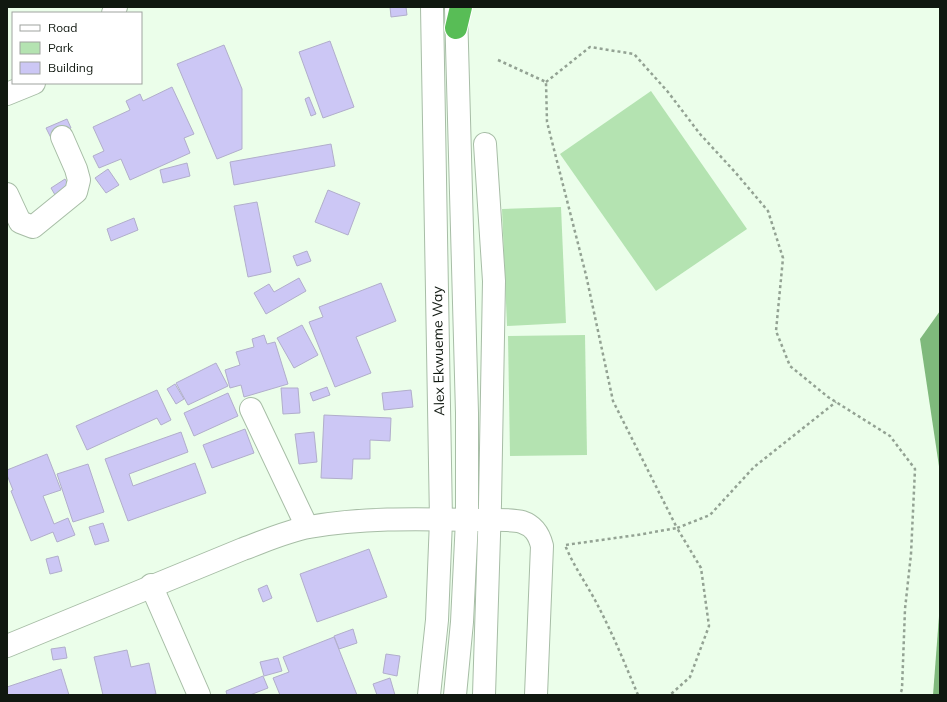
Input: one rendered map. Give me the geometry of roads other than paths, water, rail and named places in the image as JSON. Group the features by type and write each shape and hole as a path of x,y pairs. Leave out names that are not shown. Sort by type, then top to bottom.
{"highway":[{"path":"456,18 461,7"}],"street":[{"name":"Alex Ekwueme Way","path":"429,695 437,620 442,520 432,7"},
{"name":"Alex Ekwueme Way","path":"455,695 462,622 467,520 467,413 456,18"},
{"path":"7,94 32,84"},
{"path":"9,204 20,222 33,227 76,192 79,180 76,169 62,137"},
{"path":"484,695 490,520 494,281 485,144"},
{"path":"250,409 307,527"},
{"path":"7,646 151,585 243,549 307,527 336,522 364,521 520,521 535,529 539,535 542,546 536,695"},
{"path":"151,585 199,695"}]}
